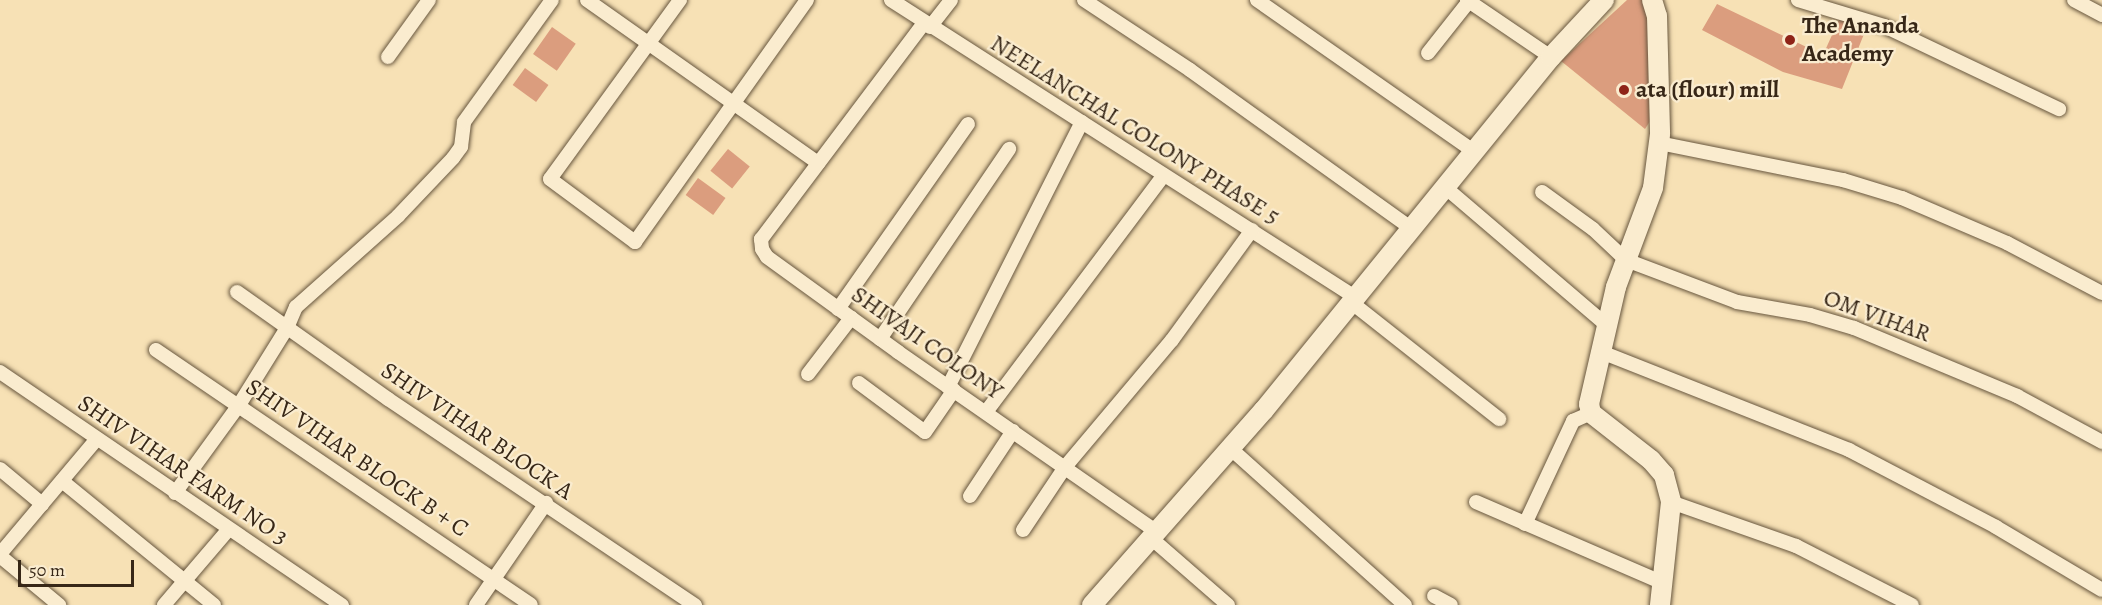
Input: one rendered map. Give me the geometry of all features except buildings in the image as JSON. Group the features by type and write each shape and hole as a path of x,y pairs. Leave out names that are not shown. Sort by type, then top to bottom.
{"street":[{"path":"388,57 429,0"},
{"path":"175,493 239,405 287,328 296,307 398,216 453,158 461,147 464,122 552,0"},
{"path":"587,0 818,162"},
{"path":"680,0 550,179 635,242 807,0"},
{"name":"NEELANCHAL COLONY PHASE 5","path":"891,0 1252,230 1353,299 1499,419"},
{"name":"SHIVAJI COLONY","path":"951,0 927,25 818,162 761,239 762,249 838,309 1065,467 1154,535 1228,605"},
{"path":"1084,0 1190,70 1412,230"},
{"path":"1257,0 1475,152"},
{"path":"1428,54 1469,0 1551,57"},
{"path":"1092,605 1230,448 1412,230 1551,57 1604,0"},
{"path":"1798,0 1884,26 2059,109"},
{"path":"2074,0 2102,15"},
{"path":"1591,413 1605,324 1653,188 1659,143 1657,16 1654,1"},
{"path":"859,383 925,432 951,388 1082,122"},
{"path":"838,309 968,124"},
{"path":"1659,143 1843,180 1902,198 2007,243 2102,293"},
{"path":"880,339 1008,149"},
{"path":"986,412 1164,175"},
{"path":"1446,188 1605,324"},
{"path":"1542,192 1593,229 1626,260"},
{"path":"1023,530 1065,467 1172,340 1252,230"},
{"name":"OM VIHAR","path":"1626,260 1737,302 1810,315 1854,328 2017,396 2102,442"},
{"name":"SHIV VIHAR BLOCK A","path":"237,292 695,605"},
{"path":"808,374 851,318"},
{"name":"SHIV VIHAR BLOCK B + C","path":"156,350 531,605"},
{"path":"1599,351 1849,450 1995,528 2102,590"},
{"name":"SHIV VIHAR FARM NO 3","path":"0,372 96,440 342,605"},
{"path":"1591,413 1651,460 1664,475 1671,502 1661,605"},
{"path":"1525,524 1573,421 1591,413"},
{"path":"969,496 1013,431"},
{"path":"59,605 0,555 96,440"},
{"path":"1230,448 1405,605"},
{"path":"0,470 42,504"},
{"path":"62,481 214,605"},
{"path":"1476,502 1662,583"},
{"path":"1671,502 1796,546 1912,605"},
{"path":"476,605 546,503"},
{"path":"164,605 229,529"},
{"path":"1434,596 1451,605"}],"place":[{"name":"The Ananda Academy","path":"1790,40"},
{"name":"ata (flour) mill","path":"1624,90"}]}
